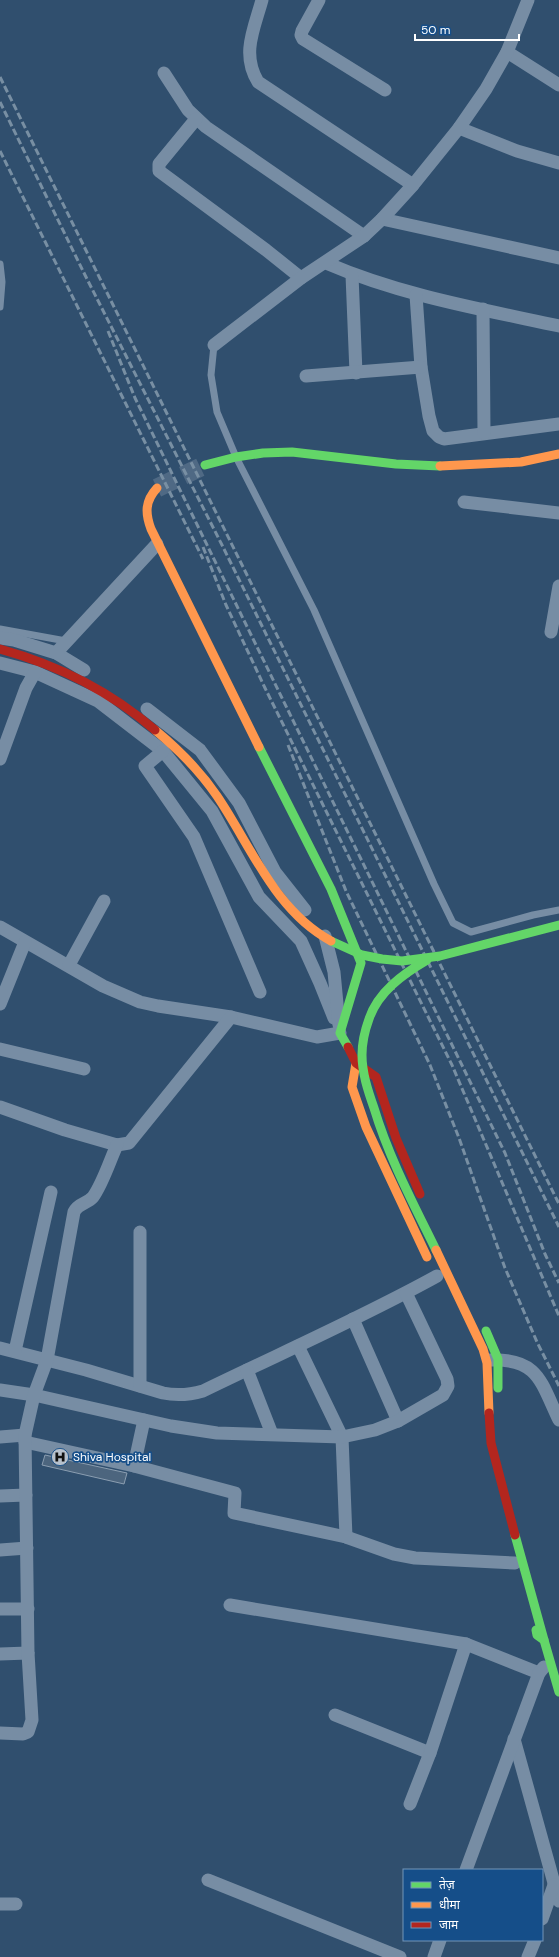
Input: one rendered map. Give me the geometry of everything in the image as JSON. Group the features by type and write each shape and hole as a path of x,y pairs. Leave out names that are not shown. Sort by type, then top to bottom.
{"main road":[{"path":"205,465 236,457 263,453 292,452 396,464 452,467 521,462 559,454"},
{"path":"157,488 149,495 146,503 148,523 157,544 331,889 361,963 340,1033 356,1063 376,1077 396,1138 423,1199"},
{"path":"0,649 18,653 63,669 101,690 152,728 184,755 213,790 280,897 314,932 342,947 371,957 402,960 425,959 559,925"},
{"path":"437,956 416,965 404,973 383,994 369,1018 363,1043 362,1056 367,1087 385,1144 483,1349 487,1363 491,1443 559,1692"},
{"path":"356,1063 352,1087 366,1127 380,1160 435,1273"},
{"path":"481,1320 498,1359 498,1434 549,1631 544,1640"},
{"path":"461,1325 478,1360 479,1401"},
{"path":"481,1433 515,1563 537,1635 544,1640"}],"street":[{"path":"262,0 249,46 250,63 258,82 413,185"},
{"path":"319,0 301,35 304,39 385,90"},
{"path":"214,345 301,278 326,263 364,236 382,219 413,185 460,128 486,89 507,52 528,0"},
{"path":"507,52 559,85"},
{"path":"164,72 196,119 206,128 364,236"},
{"path":"196,119 159,164 159,171 266,250 301,278"},
{"path":"460,128 517,151 559,163"},
{"path":"382,219 559,258"},
{"path":"326,263 352,275 416,295 559,326"},
{"path":"352,275 356,373"},
{"path":"416,295 421,367 433,431 439,437 444,439 559,424"},
{"path":"483,309 484,433"},
{"path":"306,376 421,367"},
{"path":"464,502 559,513"},
{"path":"56,653 157,544"},
{"path":"551,632 559,586"},
{"path":"0,638 14,640 56,653 147,710 200,750 239,803 275,872 324,932 334,972 340,1033"},
{"path":"0,663 35,672 98,701 163,751 212,811 259,897 301,941 340,1033"},
{"path":"0,760 24,693 35,672"},
{"path":"163,751 144,766 194,837 260,992"},
{"path":"69,965 104,901"},
{"path":"0,927 69,965 103,986 140,1002 231,1018 317,1037 340,1033"},
{"path":"0,1004 25,942"},
{"path":"0,1107 65,1130 117,1145 129,1143 231,1018"},
{"path":"0,1049 84,1069"},
{"path":"0,1733 23,1734 28,1732 32,1720 28,1654 25,1438 34,1395 47,1360 74,1212 79,1205 87,1202 94,1195 117,1145"},
{"path":"14,1351 51,1192"},
{"path":"140,1232 140,1386"},
{"path":"0,1348 175,1395 191,1395 298,1346 406,1293 435,1273"},
{"path":"0,1390 34,1395 144,1420 217,1433 342,1437 374,1430 398,1421 443,1395 448,1386 447,1379 406,1293"},
{"path":"353,1319 398,1421"},
{"path":"298,1346 342,1437 346,1537"},
{"path":"478,1360 498,1359 515,1361 528,1367 537,1374 559,1420"},
{"path":"247,1370 272,1434"},
{"path":"134,1466 144,1420"},
{"path":"0,1437 25,1438 235,1493 234,1513 346,1537 394,1554 415,1558 515,1563"},
{"path":"0,1496 26,1495"},
{"path":"0,1550 27,1548"},
{"path":"230,1605 466,1644 539,1674"},
{"path":"0,1609 28,1609"},
{"path":"410,1804 430,1753 466,1644"},
{"path":"0,1654 28,1654"},
{"path":"466,1869 539,1674 550,1660"},
{"path":"335,1715 430,1753"},
{"path":"514,1739 559,1901"},
{"path":"208,1880 400,1957"},
{"path":"543,1916 554,1885"},
{"path":"0,1904 16,1904"},
{"path":"434,1957 440,1941"},
{"path":"528,1957 535,1941"}],"lane":[{"path":"0,264 2,282 0,307"},
{"path":"214,345 211,375 217,412 236,457 314,610 434,884 453,923 471,932 533,915 559,910"},
{"path":"0,629 66,641"}],"building":[{"path":"45,1455 127,1473 124,1484 42,1465"}],"tunnel":[{"path":"157,488 205,465"}],"railway":[{"path":"0,77 559,1204"},
{"path":"0,102 85,275 222,545 559,1227"},
{"path":"0,151 203,559"},
{"path":"108,331 135,398 505,1153 545,1254 559,1283"},
{"path":"203,547 226,605 265,688 452,1065 559,1316"},
{"path":"288,745 346,891 430,1065 459,1138 505,1268 537,1342 559,1386"}],"traffic: fast":[{"path":"205,465 236,457 263,453 292,452 396,464 440,466"},
{"path":"259,747 331,889 361,963 340,1033 348,1047"},
{"path":"331,941 362,955 402,961 440,956 559,925"},
{"path":"427,960 400,978 378,1000 366,1028 362,1055 364,1075 380,1127 402,1180 436,1250"},
{"path":"486,1331 498,1359 498,1388"},
{"path":"515,1535 544,1640"},
{"path":"536,1630 537,1635 544,1640 559,1692"}],"traffic: slow":[{"path":"440,466 521,462 559,454"},
{"path":"157,488 150,498 147,507 151,529 259,747"},
{"path":"155,730 188,761 217,796 266,876 294,913 311,928 331,941"},
{"path":"356,1063 352,1087 366,1127 427,1257"},
{"path":"436,1250 483,1349 487,1363 489,1413"}],"traffic: jam":[{"path":"0,649 21,655 82,680 120,703 155,730"},
{"path":"348,1047 356,1063 376,1077 396,1138 420,1194"},
{"path":"489,1413 491,1443 515,1535"}],"place":[{"name":"Shiva Hospital","path":"60,1457"}]}
